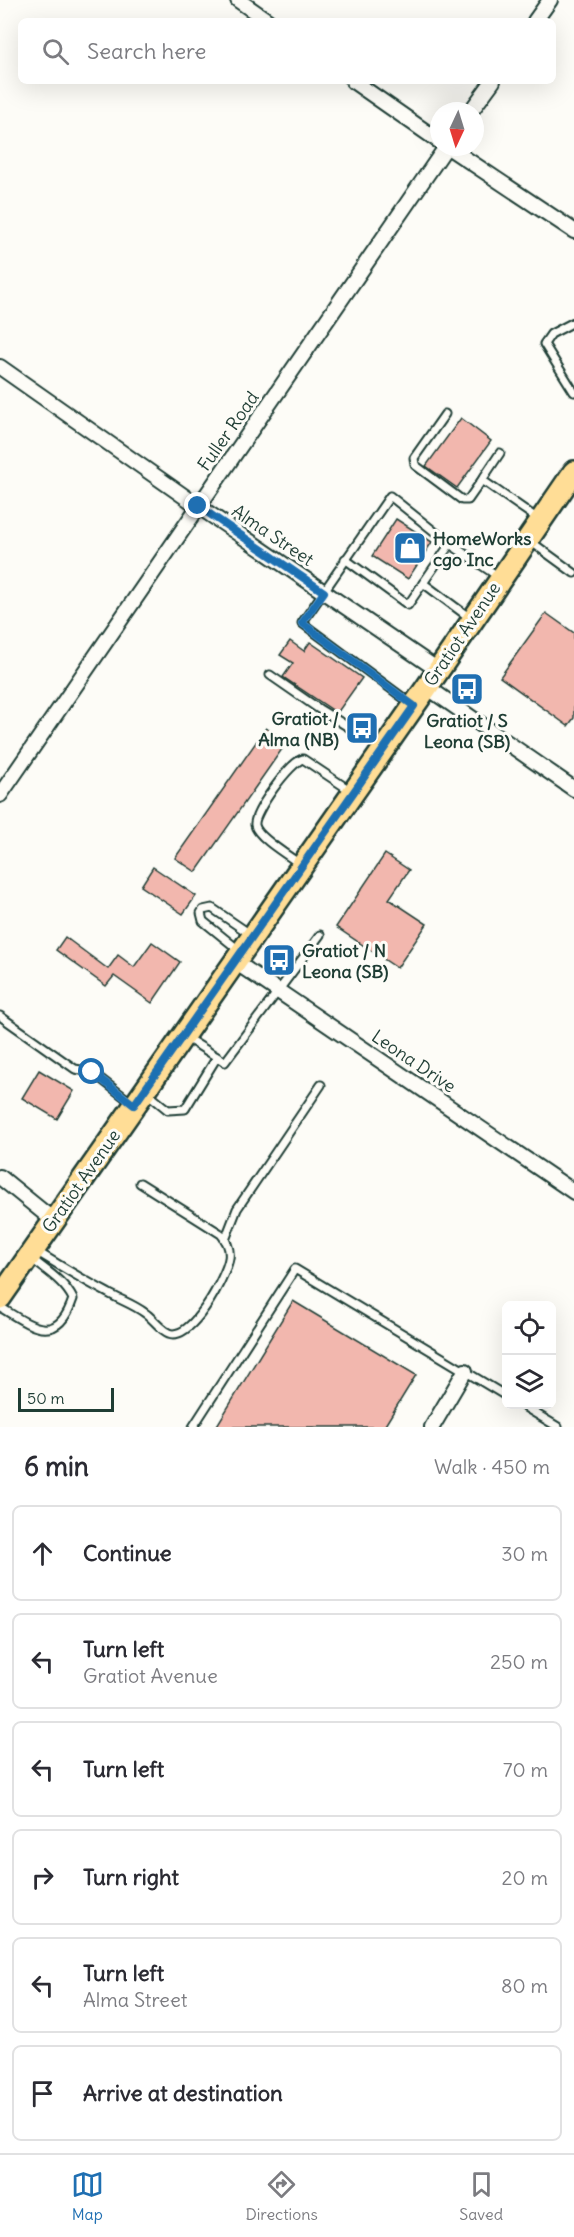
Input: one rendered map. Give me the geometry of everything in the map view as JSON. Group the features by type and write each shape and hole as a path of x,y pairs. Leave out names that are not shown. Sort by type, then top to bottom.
{"main road":[{"name":"Gratiot Avenue","path":"0,1298 414,706 574,472"}],"street":[{"path":"237,0 264,18"},
{"path":"537,18 550,0"},
{"path":"357,84 430,135"},
{"path":"478,102 491,84"},
{"name":"Fuller Road","path":"0,795 441,156"},
{"path":"461,156 574,231"},
{"name":"Alma Street","path":"0,367 324,592 432,678"},
{"path":"432,678 574,789"},
{"name":"Leona Drive","path":"242,949 278,990 574,1192"},
{"path":"0,1177 53,1220"},
{"path":"432,1427 465,1371"}],"lane":[{"path":"574,322 551,334 544,344 574,393"},
{"path":"445,414 414,458 415,465 462,500 468,500 500,453"},
{"path":"482,480 540,521"},
{"path":"414,706 302,623 345,559 390,496 450,544 501,578"},
{"path":"528,539 574,573"},
{"path":"345,559 408,605 450,544"},
{"path":"423,583 472,620"},
{"path":"270,675 383,749"},
{"path":"301,866 260,834 255,826 255,819 267,797 297,760 303,759 353,792"},
{"path":"212,908 242,949 203,921 201,913 203,910 212,908"},
{"path":"183,1035 225,1062 320,935"},
{"path":"0,1016 75,1070 92,1072 139,1098 168,1110 185,1109 217,1057"},
{"path":"225,1240 237,1209 321,1085"},
{"path":"31,1253 129,1303 147,1314 171,1335 188,1327 214,1293 226,1269 230,1253 229,1244 220,1234 140,1183"},
{"path":"0,1307 32,1326 48,1330 57,1326 65,1318 73,1299 70,1292 31,1253"},
{"path":"193,1427 295,1269 502,1393"},
{"path":"528,1409 558,1427"}],"building":[{"path":"461,418 491,441 457,488 426,466"},
{"path":"396,519 432,542 408,579 372,556"},
{"path":"546,613 574,633 574,718 568,726 500,677"},
{"path":"290,641 304,651 310,642 362,678 337,713 283,677 293,663 280,655"},
{"path":"266,728 287,742 196,872 175,858"},
{"path":"385,854 409,870 389,899 427,924 397,968 336,927"},
{"path":"153,867 196,896 183,914 141,886"},
{"path":"65,937 108,969 118,955 134,967 152,942 180,962 152,1003 114,976 106,986 56,950"},
{"path":"39,1070 74,1091 57,1119 22,1098"},
{"path":"293,1301 416,1375 384,1427 216,1427"}],"place":[{"name":"HomeWorks cgo Inc","path":"410,548"},
{"name":"Gratiot / S Leona (SB)","path":"467,689"},
{"name":"Gratiot / Alma (NB)","path":"362,728"},
{"name":"Gratiot / N Leona (SB)","path":"279,960"}],"route":[{"path":"92,1072 134,1105 414,706 302,623 324,592 198,506"}]}
